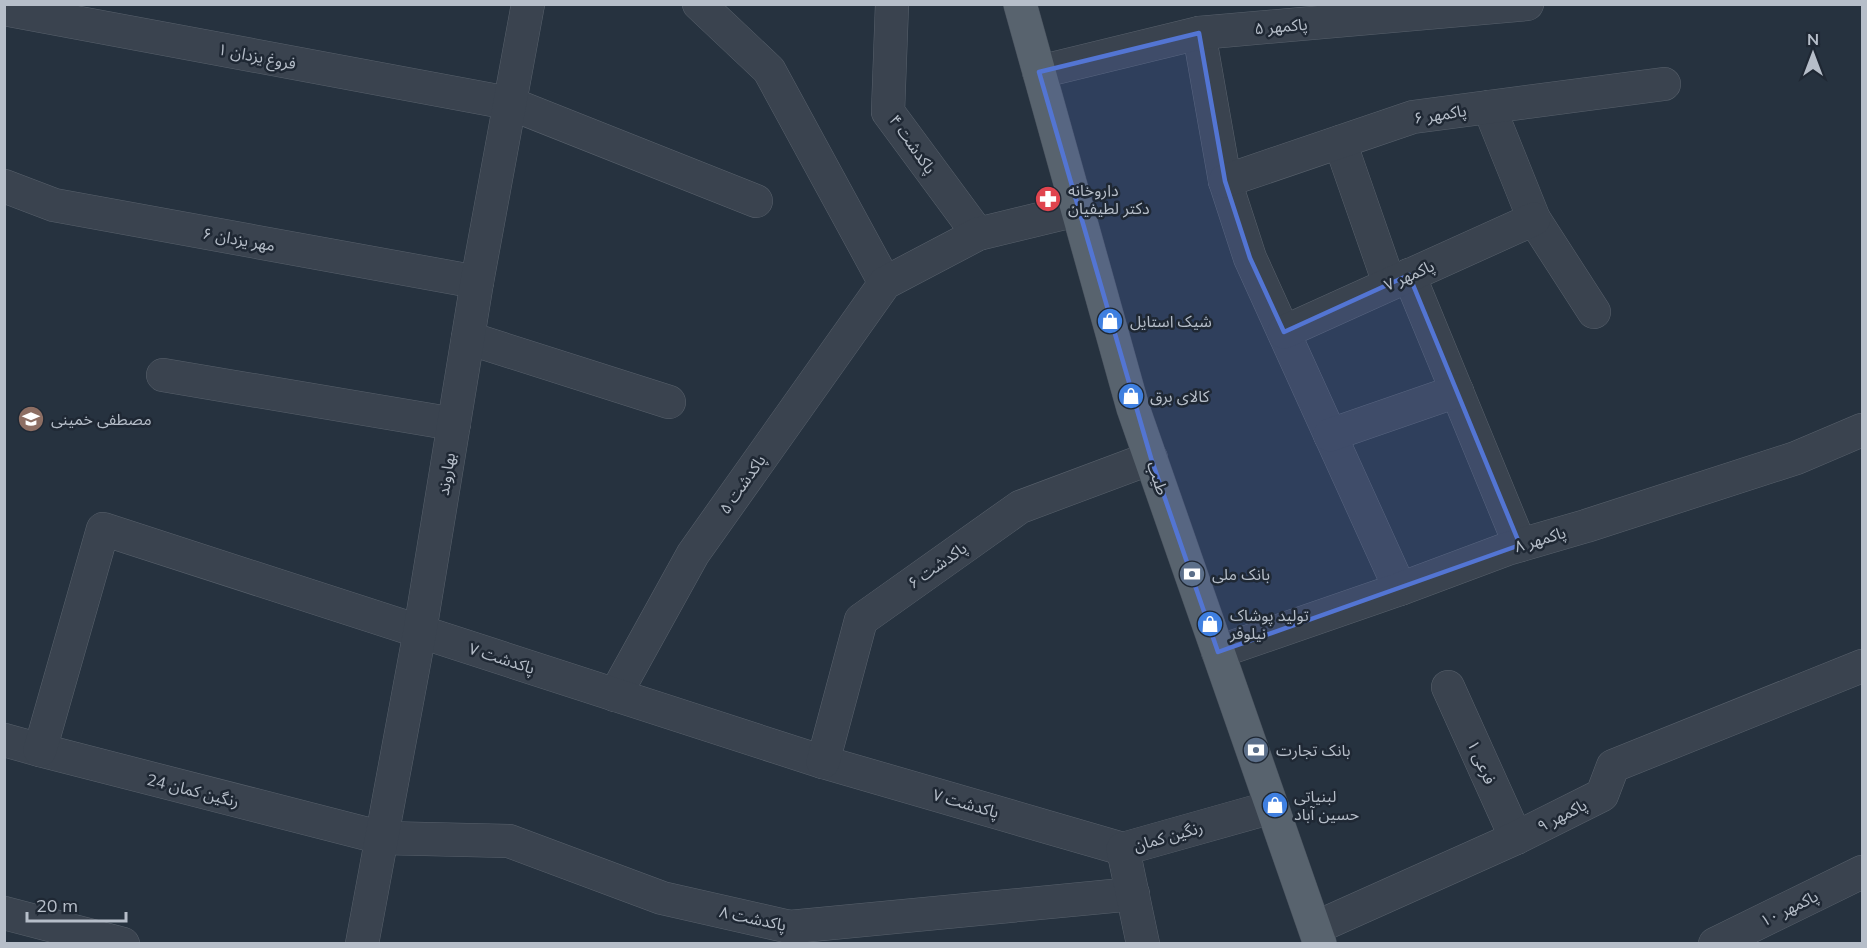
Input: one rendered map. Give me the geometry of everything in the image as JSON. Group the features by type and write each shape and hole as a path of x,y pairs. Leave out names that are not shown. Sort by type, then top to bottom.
{"main road":[{"name":"طیب","path":"1020,4 1133,408 1318,936"}],"street":[{"name":"بهاروند","path":"362,944 420,631 477,282 528,4"},
{"path":"699,4 769,70 885,283 978,234 1077,210"},
{"name":"پاکدشت ۴","path":"892,4 888,112 978,234"},
{"name":"پاکمهر ۵","path":"1040,72 1199,33 1527,4"},
{"name":"فروغ یزدان ۱","path":"4,9 509,103 756,201"},
{"path":"1199,33 1225,181 1250,258 1400,589"},
{"name":"پاکمهر ۶","path":"1225,181 1413,117 1664,84"},
{"path":"1489,107 1534,219 1594,312"},
{"path":"1340,142 1399,279 1457,391 1520,545"},
{"name":"مهر یزدان ۶","path":"4,186 54,205 477,282"},
{"name":"پاکمهر ۷","path":"1284,332 1534,219"},
{"name":"پاکدشت ۵","path":"615,695 693,554 885,283"},
{"path":"468,338 669,402"},
{"path":"163,375 454,424"},
{"path":"1330,435 1457,391"},
{"name":"پاکمهر ۸","path":"1218,652 1520,545 1796,458 1863,430"},
{"name":"پاکدشت ۶","path":"823,762 861,620 1020,507 1151,458"},
{"name":"پاکدشت ۷","path":"40,750 103,529 823,762 1123,849"},
{"name":"پاکمهر ۹","path":"1318,936 1602,795 1613,766 1863,666"},
{"name":"فرعی ۱","path":"1448,687 1516,838"},
{"name":"رنگین کمان 24","path":"4,740 383,838"},
{"name":"رنگین کمان","path":"1143,944 1123,849 1272,807"},
{"name":"پاکدشت ۸","path":"383,838 509,841 662,898 790,927 1133,894"},
{"name":"پاکمهر ۱۰","path":"1715,944 1863,872"},
{"path":"4,913 123,944"}],"highlighted area":[{"path":"1199,33 1225,181 1250,258 1284,332 1409,275 1520,545 1218,652 1151,458 1039,72"}],"place":[{"name":"داروخانه دکتر لطیفیان","path":"1048,199"},
{"name":"شیک استایل","path":"1110,321"},
{"name":"کالای برق","path":"1131,396"},
{"name":"مصطفی خمینی","path":"31,419"},
{"name":"بانک ملی","path":"1192,574"},
{"name":"تولید پوشاک نیلوفر","path":"1210,624"},
{"name":"بانک تجارت","path":"1256,750"},
{"name":"لبنیاتی حسین آباد","path":"1275,805"}]}
